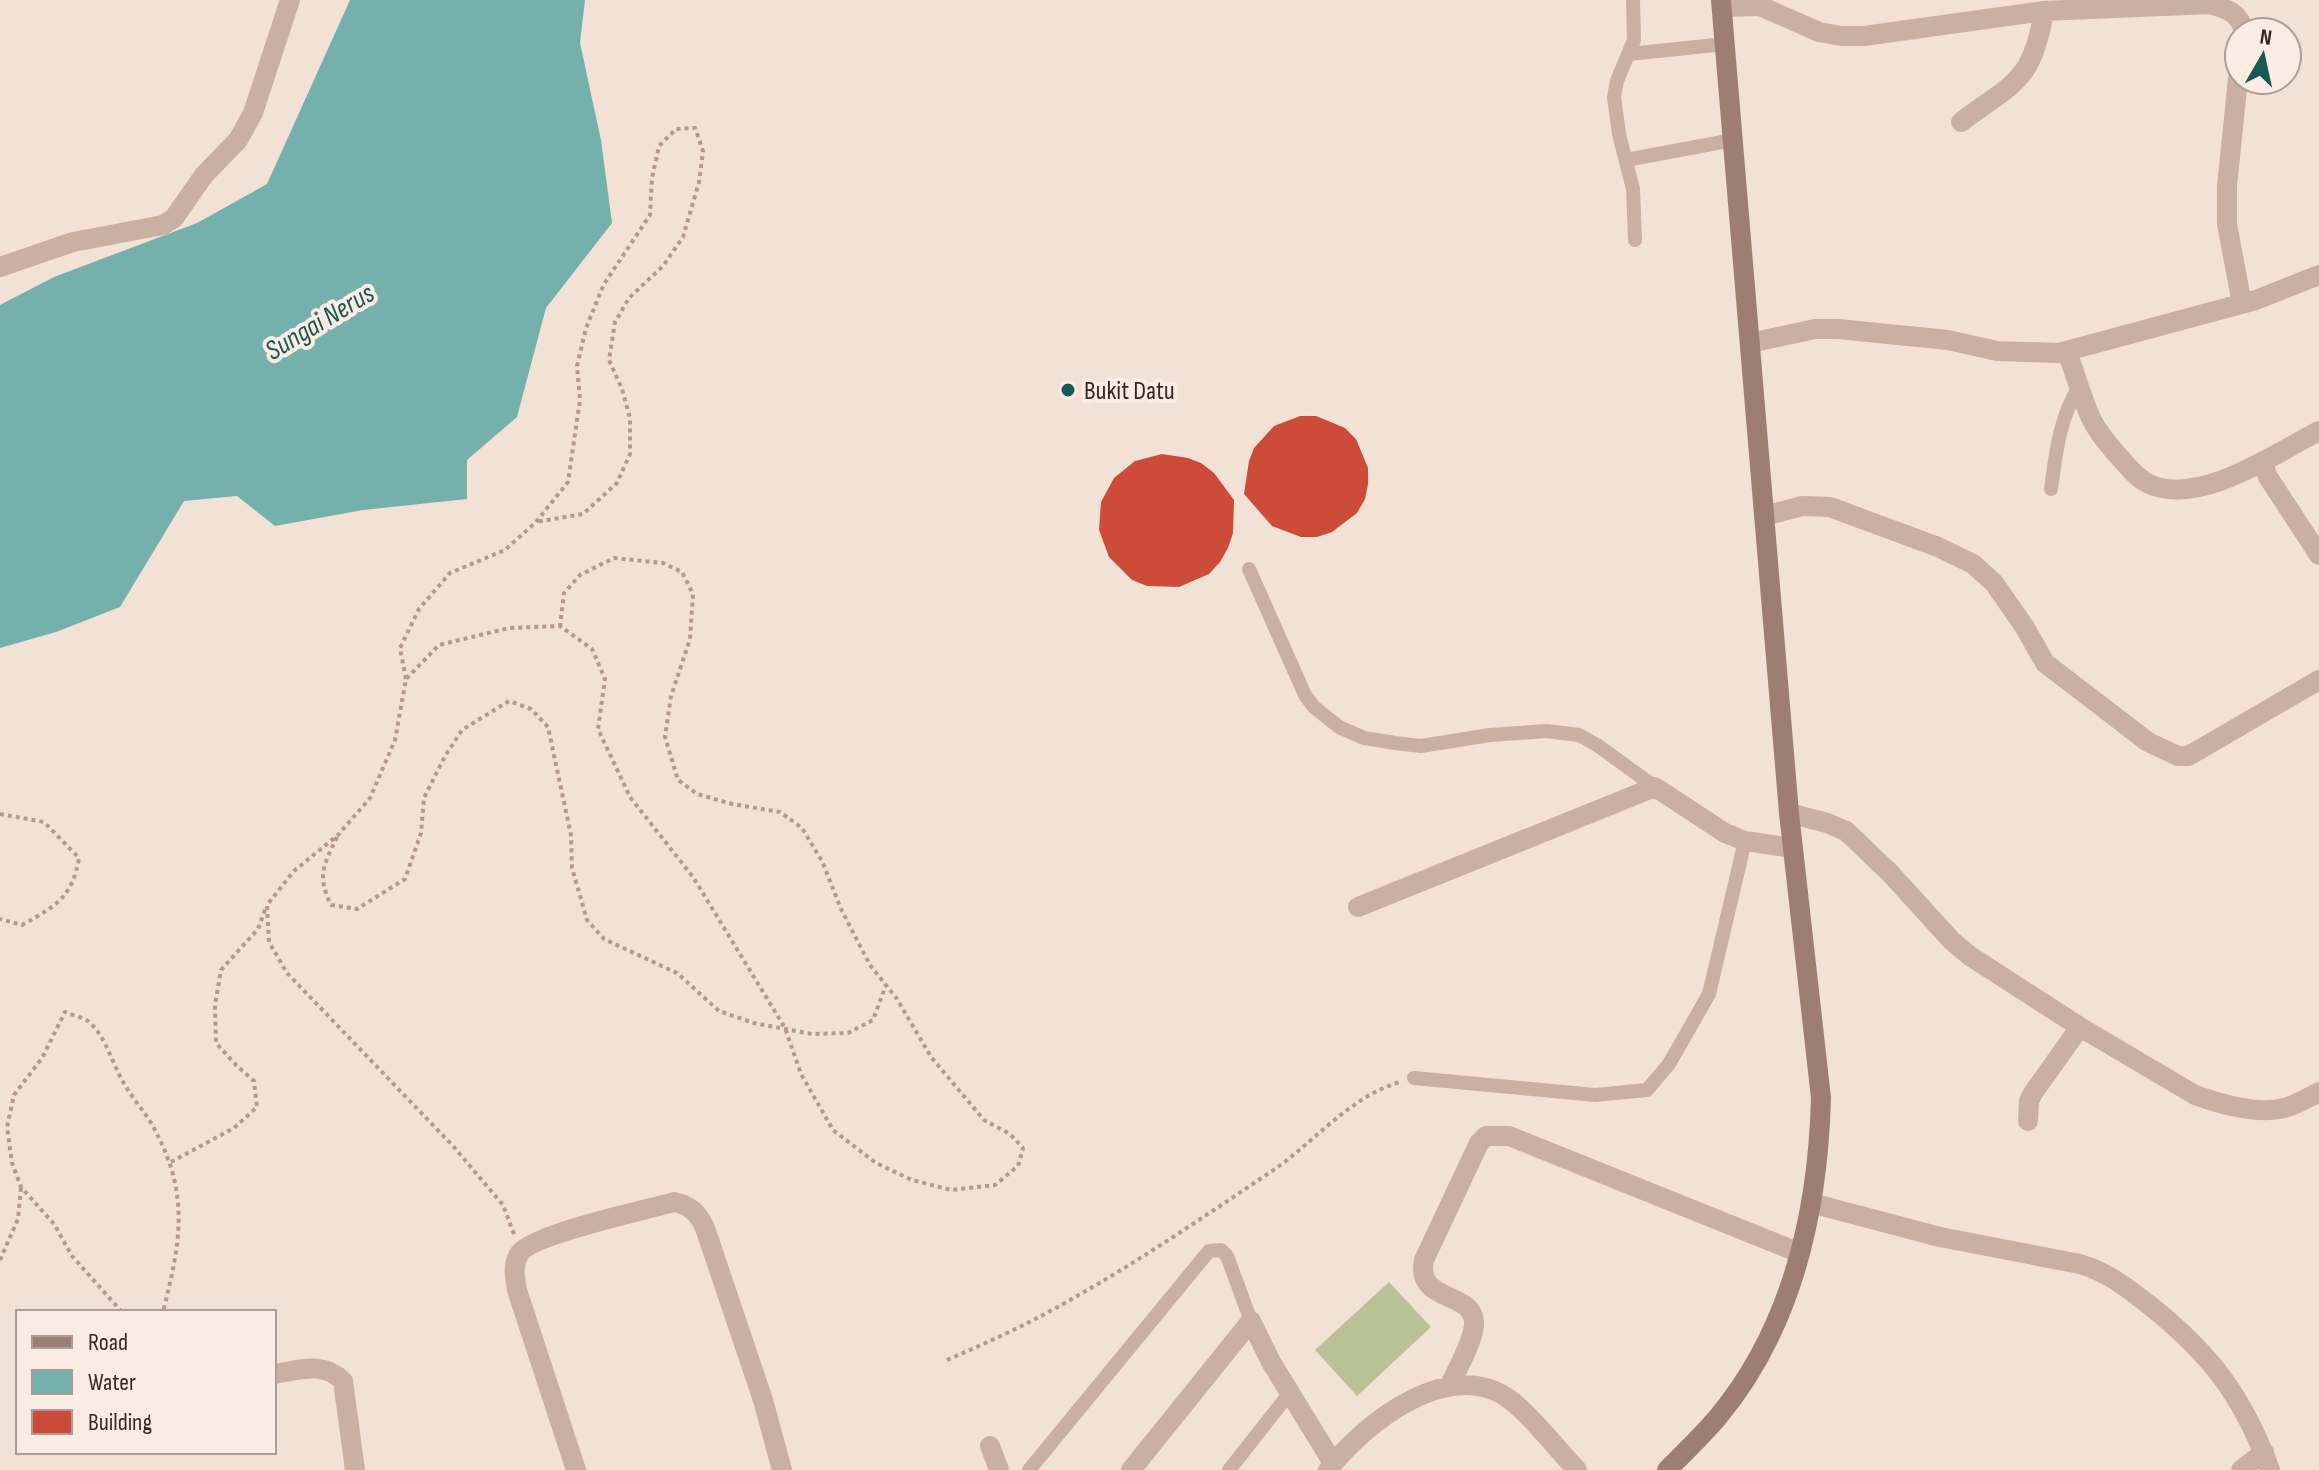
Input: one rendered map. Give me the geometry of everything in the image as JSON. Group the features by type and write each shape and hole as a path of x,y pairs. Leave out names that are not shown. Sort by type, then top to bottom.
{"street":[{"path":"0,267 73,242 163,225 174,218 204,175 238,140 253,113 290,0"},
{"path":"1667,1470 1718,1416 1761,1353 1782,1309 1800,1253 1811,1203 1821,1098 1789,813 1721,3 1760,6 1795,23 1841,36 1864,36 2044,11 2210,4 2237,16"},
{"path":"1961,122 2006,92 2029,65 2040,35 2044,11"},
{"path":"2236,96 2227,186 2227,224 2242,304"},
{"path":"1750,343 1815,329 1838,329 1948,340 2024,354 2067,352 2242,304 2319,275"},
{"path":"2067,352 2090,418 2135,474 2148,484 2185,490 2217,481 2262,462 2319,431"},
{"path":"2262,462 2268,477 2319,555"},
{"path":"1764,516 1802,506 1830,507 1938,547 1973,564 1994,583 2045,663 2148,742 2178,756 2188,756 2319,680"},
{"path":"1358,907 1655,787 1725,833 1745,841 1793,848"},
{"path":"1789,813 1846,831 1970,956 2080,1027 2195,1095 2213,1101 2274,1110 2319,1092"},
{"path":"2028,1121 2029,1101 2033,1093 2080,1027"},
{"path":"1449,1387 1474,1321 1469,1309 1428,1285 1422,1270 1479,1143 1486,1136 1509,1136 1800,1253"},
{"path":"576,1470 517,1290 514,1269 520,1251 541,1238 674,1202 686,1204 698,1214 705,1228 763,1400 782,1470"},
{"path":"1811,1203 1940,1237 2101,1270 2173,1324 2216,1366 2243,1409 2267,1461 2241,1470"},
{"path":"1131,1470 1251,1321 1331,1466 1394,1409 1449,1387 1466,1384 1482,1386 1512,1402 1577,1470"},
{"path":"276,1374 321,1368 333,1371 343,1381 350,1470"},
{"path":"990,1446 999,1470"}],"lane":[{"path":"1633,0 1636,30 1614,97 1633,189 1635,240"},
{"path":"1629,54 1725,44"},
{"path":"1626,160 1733,140"},
{"path":"2051,489 2065,412 2079,387"},
{"path":"1249,569 1305,695 1314,707 1339,727 1364,738 1421,746 1490,735 1563,732 1579,735 1655,787"},
{"path":"1414,1078 1595,1095 1647,1090 1669,1064 1709,994 1745,841"},
{"path":"1029,1470 1209,1251 1221,1250 1227,1256 1251,1321"},
{"path":"1229,1470 1289,1394"}],"path":[{"path":"171,1163 234,1128 257,1107 254,1081 216,1043 215,1005 221,970 258,929 267,905 294,871 338,835 370,798 395,740 406,679 400,648 419,609 450,573 505,550 536,522 568,482 580,400 577,366 586,328 604,284 650,215 652,178 659,146 676,129 695,128 703,151 699,182 683,237 663,266 629,298 615,322 609,360 630,418 630,454 617,483 583,514 536,522"},
{"path":"406,679 439,645 509,628 560,626 592,649 605,679 598,729 630,797 693,877 785,1028 801,1074 833,1130 876,1163 912,1180 951,1190 995,1185 1018,1166 1023,1148 1010,1134 984,1120 931,1057 870,965 841,909 822,861 802,828 780,812 697,794 678,780 665,737 671,696 690,639 693,594 682,572 663,563 614,558 580,575 564,593 560,626"},
{"path":"338,835 325,861 321,884 331,905 357,909 405,879 421,833 424,798 445,756 462,730 509,701 531,709 548,727 571,835 572,868 587,920 604,939 677,973 719,1011 754,1023 812,1034 848,1033 873,1020 886,985"},
{"path":"0,814 44,822 79,858 76,876 58,904 22,925 0,919"},
{"path":"267,905 269,942 287,973 371,1058 503,1205 520,1251"},
{"path":"120,1310 72,1256 54,1224 21,1187 12,1163 7,1127 14,1095 42,1058 65,1012 87,1020 106,1045 123,1083 155,1129 171,1163 178,1190 179,1246 163,1310"},
{"path":"947,1360 1042,1315 1137,1258 1278,1167 1343,1114 1388,1085 1414,1078"},
{"path":"0,1260 18,1219 21,1187"}],"green space":[{"path":"1389,1282 1431,1327 1357,1396 1315,1350"}],"water":[{"name":"Sungai Nerus","path":"350,0 585,0 580,43 601,140 612,223 546,308 517,417 467,460 467,499 363,510 275,526 237,496 184,501 120,607 56,632 0,648 0,305 54,277 197,223 267,184"}],"building":[{"path":"1300,416 1316,416 1345,428 1356,439 1368,468 1365,499 1357,513 1332,532 1317,537 1301,537 1272,526 1244,494 1254,448 1274,426"},
{"path":"1162,454 1201,463 1214,473 1234,500 1233,533 1220,562 1209,574 1179,587 1147,586 1132,580 1109,557 1099,530 1101,502 1114,478 1135,461"}],"place":[{"name":"Bukit Datu","path":"1068,390"}]}
